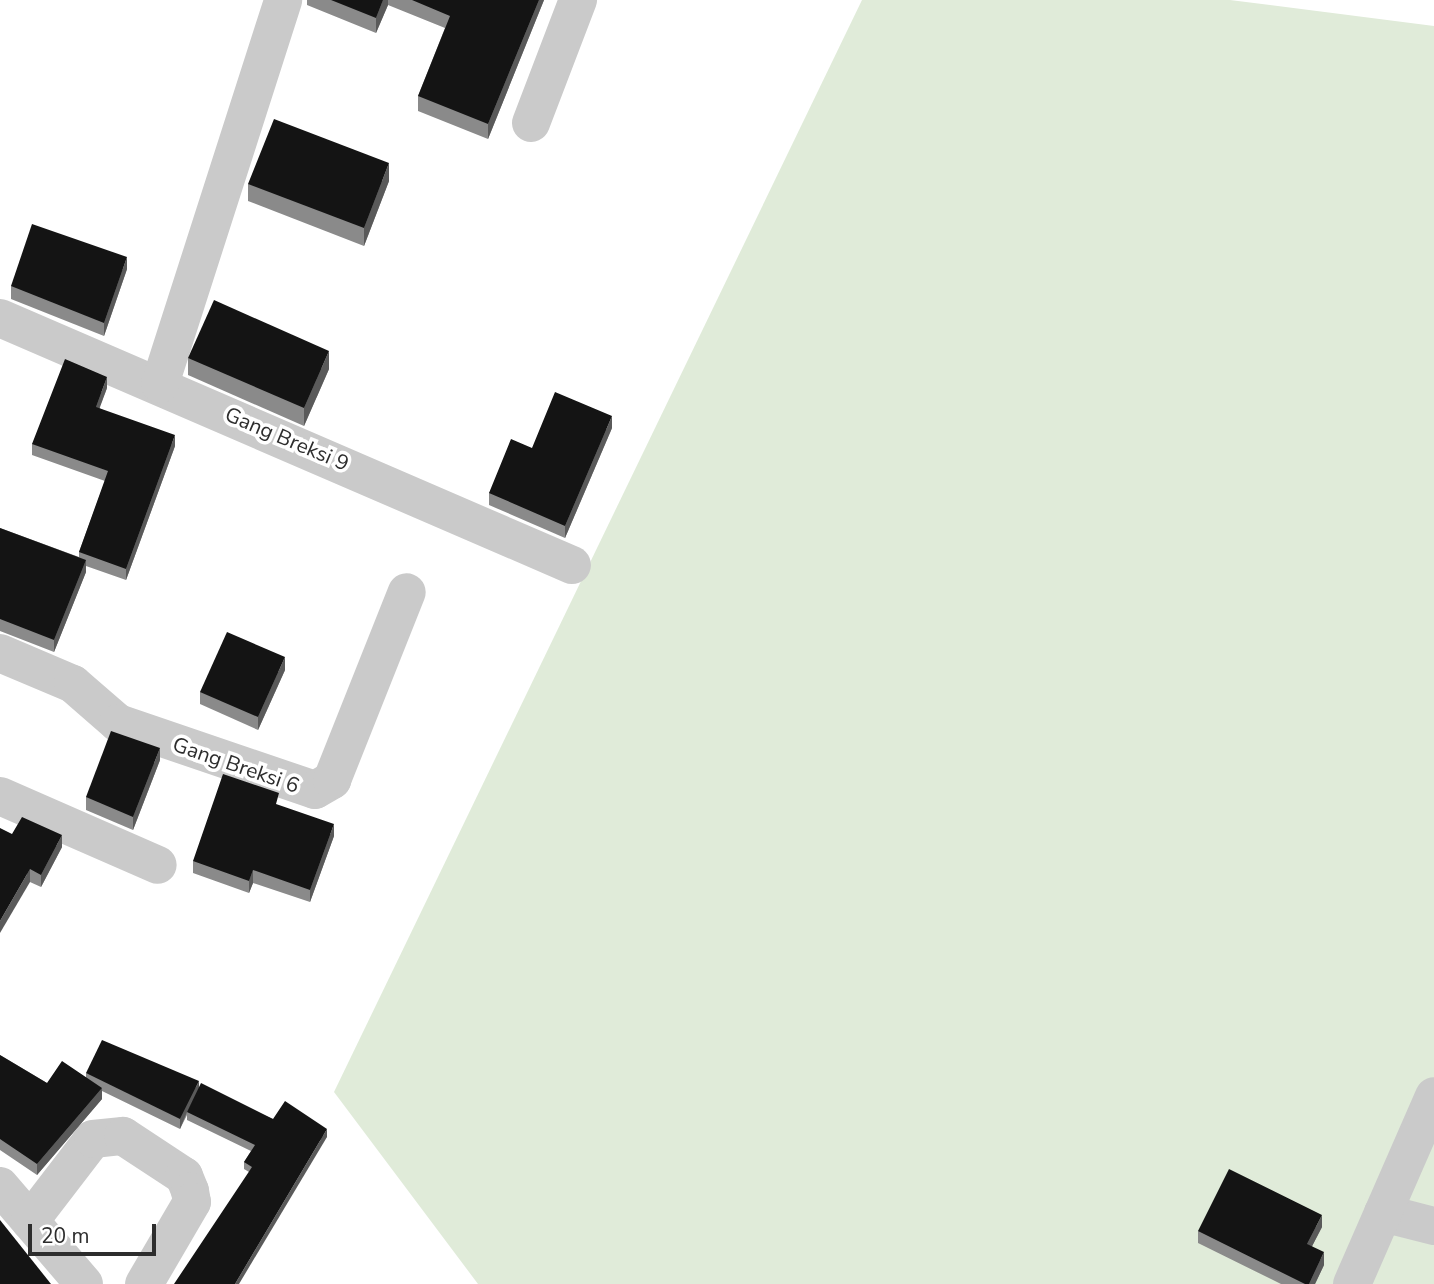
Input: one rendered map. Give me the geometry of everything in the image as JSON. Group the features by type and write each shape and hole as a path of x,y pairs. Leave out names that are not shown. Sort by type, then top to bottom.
{"street":[{"path":"160,384 283,0"},
{"path":"531,123 578,0"},
{"name":"Gang Breksi 9","path":"0,318 160,384 572,565"},
{"name":"Gang Breksi 6","path":"0,653 72,684 118,723 315,790 332,780 407,592"},
{"path":"0,796 158,865"},
{"path":"1352,1284 1434,1096"},
{"path":"30,1221 93,1139 123,1136 184,1176 192,1202 144,1284"},
{"path":"0,1186 84,1284"},
{"path":"1383,1213 1434,1226"}],"green space":[{"path":"862,0 1230,0 1434,26 1434,1284 478,1284 334,1092"}],"building":[{"path":"331,0 383,0 376,18"},
{"path":"412,0 539,0 488,124 418,96 450,16"},
{"path":"274,119 389,163 364,228 248,184"},
{"path":"32,224 127,257 104,323 11,286"},
{"path":"214,300 329,351 304,408 188,358"},
{"path":"65,359 107,377 96,407 175,435 126,569 79,552 108,471 32,444"},
{"path":"555,392 612,416 565,526 489,493 511,439 532,448"},
{"path":"0,528 86,560 54,640 0,619"},
{"path":"227,632 285,657 258,717 200,692"},
{"path":"111,731 160,748 133,817 86,797"},
{"path":"223,774 279,793 276,804 334,824 310,890 253,870 249,881 193,861"},
{"path":"22,817 62,835 41,875 30,869 0,921 0,828 12,834"},
{"path":"102,1040 199,1081 180,1119 86,1073"},
{"path":"0,1055 47,1083 62,1061 102,1088 37,1164 0,1139"},
{"path":"201,1083 273,1119 285,1101 327,1129 235,1284 174,1284 252,1167 244,1162 255,1145 187,1112"},
{"path":"1229,1169 1322,1215 1307,1244 1324,1252 1309,1284 1198,1231"},
{"path":"0,1220 51,1284 0,1284"}]}
